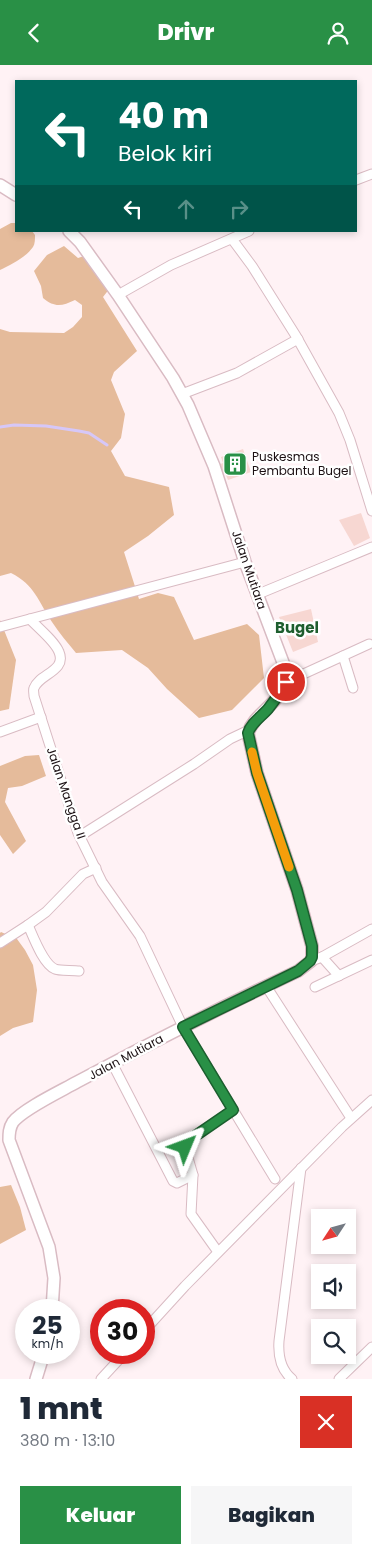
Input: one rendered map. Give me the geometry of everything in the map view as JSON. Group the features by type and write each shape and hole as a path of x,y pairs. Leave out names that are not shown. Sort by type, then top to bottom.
{"street":[{"path":"357,180 372,174"},
{"path":"0,185 15,194"},
{"name":"Jalan Mutiara","path":"70,232 80,242 118,295 182,394 214,466 256,595 287,673 286,682"},
{"path":"118,295 171,265 247,232"},
{"path":"232,239 252,266 298,339 339,413 350,440 372,511"},
{"path":"182,394 237,373 298,339"},
{"path":"256,595 372,547"},
{"path":"0,627 245,562"},
{"name":"Jalan Mangga II","path":"30,619 60,652 61,660 57,668 38,682 34,688 34,696 80,836 102,882 140,936 183,1027 275,1179"},
{"path":"310,961 312,946 305,918 257,773 248,740 248,733 252,724 269,708 286,682 369,644"},
{"path":"343,656 353,688"},
{"path":"0,732 41,717"},
{"path":"80,836 230,739 249,730"},
{"path":"0,943 46,912 83,874 96,869"},
{"path":"28,925 38,947 49,964 56,970 79,971"},
{"path":"310,961 322,957 372,929"},
{"path":"322,957 339,976"},
{"path":"315,987 372,960"},
{"name":"Jalan Mutiara","path":"53,1299 54,1279 48,1247 9,1140 9,1129 13,1121 43,1100 183,1027 298,971 310,961"},
{"path":"266,986 351,1118"},
{"path":"112,1063 173,1181 177,1183 193,1175"},
{"path":"155,1319 218,1252 351,1118 372,1100"},
{"path":"218,1252 191,1214 193,1175 184,1143 233,1110"},
{"path":"292,1379 286,1373 280,1359 279,1341 302,1168"},
{"path":"338,1379 372,1347"},
{"path":"36,1379 41,1364"},
{"path":"101,1379 115,1364"}],"shaded area":[{"path":"15,223 15,232 33,232 35,235 35,243 30,251 0,270 0,229"},
{"path":"64,246 78,258 87,255 110,288 103,297 137,351 114,372 111,380 125,414 121,438 111,451 125,476 169,487 174,515 124,552 139,599 158,593 174,597 194,640 247,624 259,635 264,678 232,710 199,718 167,689 148,668 122,650 76,653 58,630 31,588 11,573 0,576 0,329 10,332 64,333 82,317 82,305 75,300 66,304 55,305 43,298 41,286 34,271 47,255"},
{"path":"0,620 16,660 9,709 0,711"},
{"path":"39,755 46,776 22,786 8,788 5,802 26,841 13,854 0,835 0,766 25,756"},
{"path":"0,933 17,939 25,950 33,965 37,990 33,1022 13,1028 0,1036"},
{"path":"11,1185 20,1207 26,1230 0,1244 0,1187"}],"building":[{"name":"Puskesmas Pembantu Bugel","path":"243,449 251,472 228,480 225,473 221,474 218,465 223,463 221,457"},
{"path":"361,513 370,538 354,546 339,520"},
{"path":"311,609 318,642 293,652 279,617"}],"waterway":[{"path":"0,427 14,425 46,426 79,431 89,433 107,445"}],"slow traffic":[{"path":"252,752 257,773 289,867"}],"place":[{"name":"Puskesmas Pembantu Bugel","path":"235,464"}],"district":[{"name":"Bugel","path":"297,628"}],"route":[{"path":"185,1147 185,1143 233,1110 183,1027 298,971 312,957 312,946 297,890 257,773 248,740 248,733 252,724 269,708 286,682"}]}
